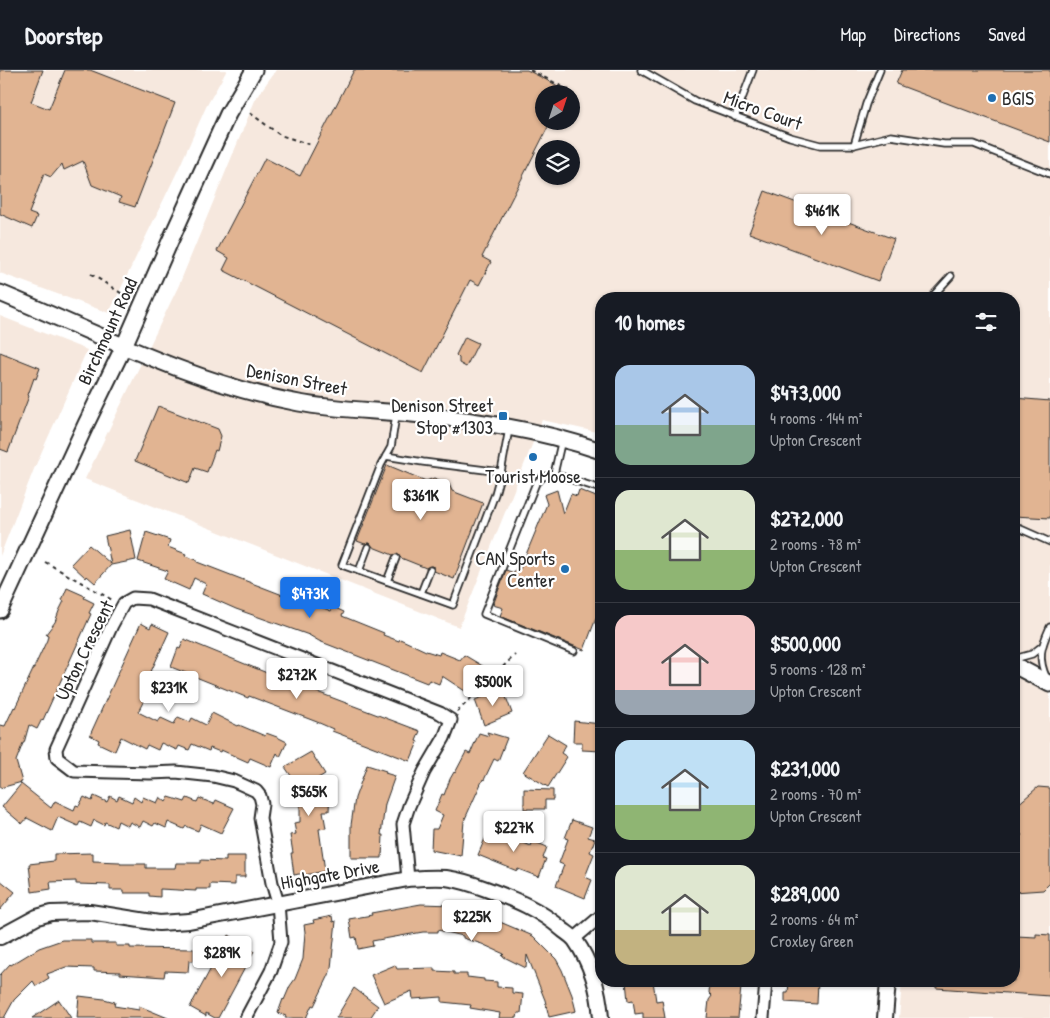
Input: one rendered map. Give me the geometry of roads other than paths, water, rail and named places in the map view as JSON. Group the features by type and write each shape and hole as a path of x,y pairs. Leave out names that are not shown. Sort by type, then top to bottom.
{"main road":[{"name":"Birchmount Road","path":"0,610 124,346 228,114 254,70"},
{"name":"Denison Street","path":"0,293 124,346 219,383 257,393 299,404 397,412 509,427 562,438 595,449"},
{"path":"1020,668 1050,684"}],"street":[{"name":"Upton Crescent","path":"278,903 272,883 260,818 262,804 260,796 256,791 234,781 213,776 176,772 74,771 57,758 56,749 112,625 124,603 133,598 149,599 440,713 451,720 444,738 424,772 403,824 408,879"},
{"name":"Highgate Drive","path":"0,937 37,917 51,913 90,912 159,923 189,921 408,879 447,878 467,882 506,896 547,916 574,939 595,979"},
{"path":"246,1018 271,971 281,942 278,903"},
{"path":"574,939 595,921"},
{"name":"Highgate Drive","path":"597,987 600,996 601,1018"},
{"path":"763,1018 766,987"},
{"path":"885,1018 888,987"}],"lane":[{"name":"Micro Court","path":"641,70 695,101 790,137 820,145 854,145 891,136 944,144 974,144 1050,174"},
{"path":"734,117 753,70"},
{"path":"854,145 866,104 880,70"},
{"path":"936,292 951,276"},
{"path":"397,412 391,447 381,465 342,565 452,605 494,494 501,472 509,427"},
{"path":"554,474 562,438"},
{"path":"386,456 501,472"},
{"path":"574,651 484,614 536,483 543,477 554,474 595,487"},
{"path":"1020,529 1050,542"},
{"path":"359,571 368,547"},
{"path":"387,581 396,558"},
{"path":"421,594 430,570"},
{"path":"1050,627 1041,647 1042,668 1050,684"},
{"path":"1020,657 1032,654 1041,647"}],"place":[{"name":"BGIS","path":"992,98"},
{"name":"Denison Street Stop #1303","path":"503,416"},
{"name":"Tourist Moose","path":"533,457"},
{"name":"CAN Sports Center","path":"565,569"}]}
